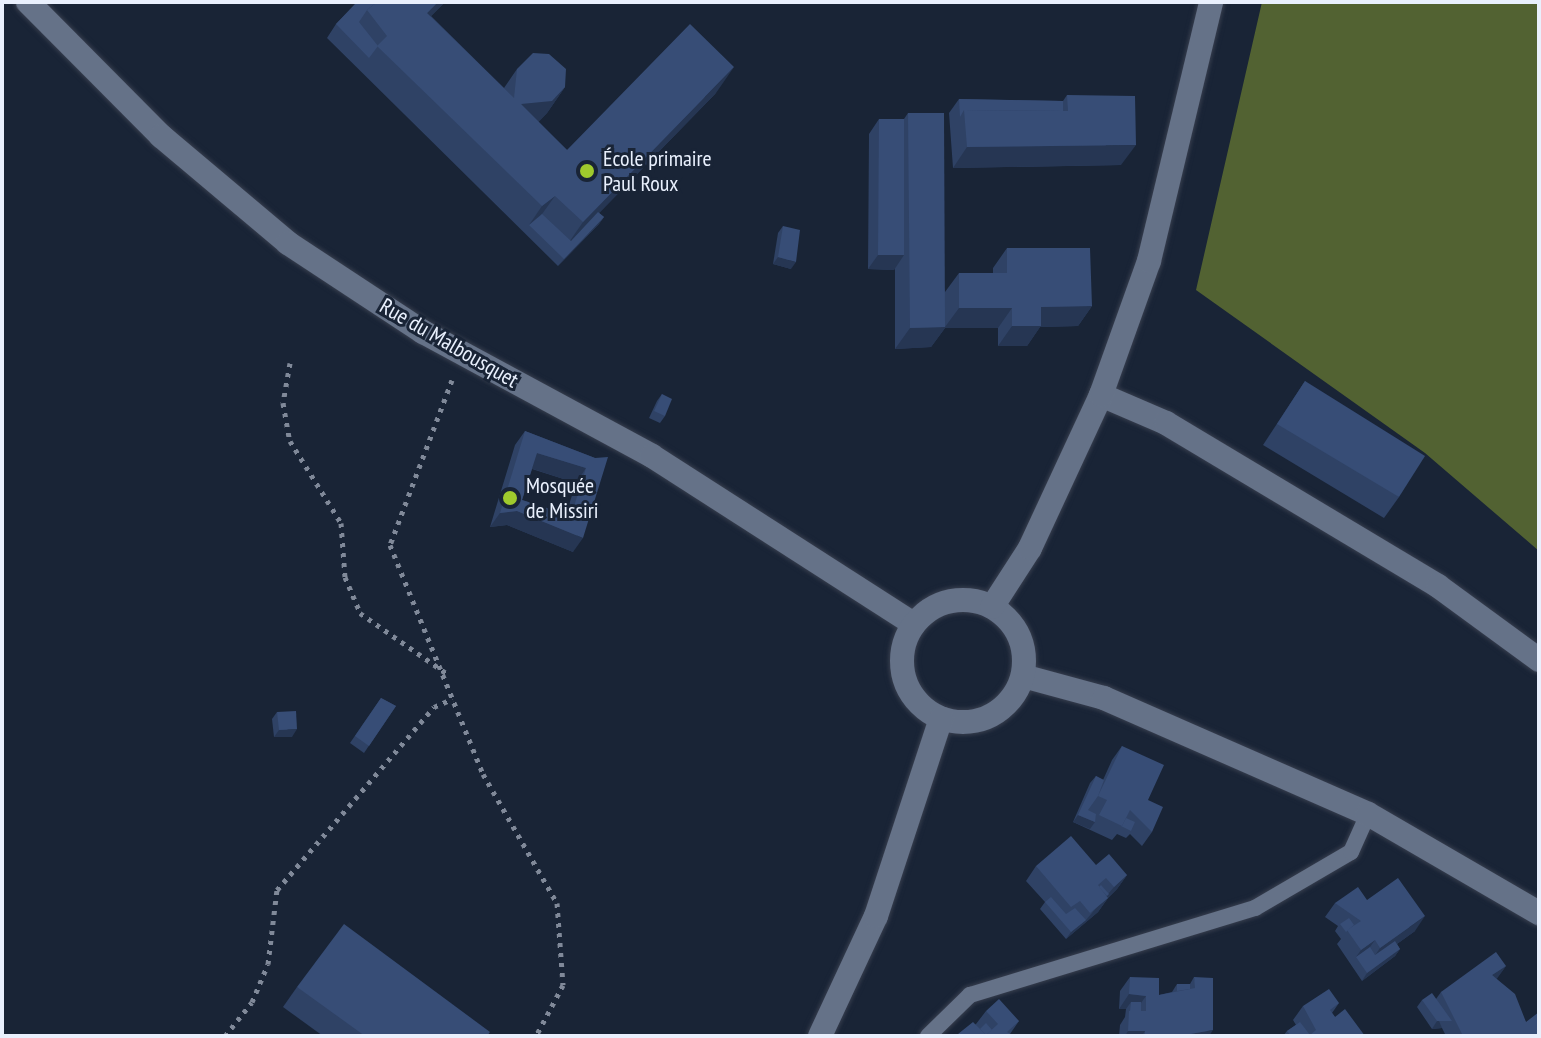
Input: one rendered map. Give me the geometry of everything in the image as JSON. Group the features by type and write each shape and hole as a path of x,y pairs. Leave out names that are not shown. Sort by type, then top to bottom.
{"street":[{"name":"Rue du Malbousquet","path":"28,2 161,136 288,243 463,353 652,456 914,624"},
{"path":"992,607 1030,548 1101,395 1149,261 1211,2"},
{"path":"1101,395 1166,423 1438,586 1539,660"},
{"path":"944,603 992,607 1019,637 1023,676 996,713 978,720 941,718 912,695 904,678 902,659 914,624 944,603"},
{"path":"1023,676 1104,698 1368,814 1539,913"},
{"path":"820,1036 876,916 941,718"}],"lane":[{"path":"928,1036 970,995 1255,908 1351,852 1368,814"}],"path":[{"path":"463,353 390,545 413,612 447,673 452,699 483,774 557,903 563,985 536,1036"},
{"path":"290,363 283,403 290,441 341,523 345,577 360,613 447,673"},
{"path":"225,1036 252,1002 268,964 277,890 434,707 452,699"}],"green space":[{"path":"1262,2 1539,2 1539,551 1425,453 1196,290"}],"building":[{"path":"357,2 377,2 359,22 378,46 369,58 336,24"},
{"path":"377,2 438,2 427,13 514,98 517,69 533,53 549,54 566,69 565,87 552,101 521,104 567,150 690,24 734,67 583,222 555,196 542,206 377,46 387,36 367,10"},
{"path":"1067,95 1135,96 1136,145 967,147 964,110 1068,111"},
{"path":"959,99 1063,101 1063,111 964,110 960,117"},
{"path":"908,113 944,113 945,327 910,328"},
{"path":"879,119 904,119 904,255 878,255"},
{"path":"598,212 604,217 564,259 529,225 542,214 571,241"},
{"path":"783,226 800,230 796,262 778,257"},
{"path":"1007,248 1090,248 1092,306 1041,307 1041,326 1012,326 1012,308 959,308 959,273 1007,273"},
{"path":"1305,381 1425,456 1399,497 1277,424"},
{"path":"662,394 672,399 665,416 654,411"},
{"path":"525,431 595,458 608,457 583,538 517,511 500,513","holes":["537,453 586,468 571,516 522,500"]},
{"path":"381,698 396,706 369,746 355,736"},
{"path":"296,711 297,729 279,730 277,712"},
{"path":"1122,746 1164,765 1148,800 1163,807 1152,832 1130,810 1122,826 1099,815 1107,800 1098,796"},
{"path":"1096,776 1104,780 1088,810 1096,814 1095,822 1078,815"},
{"path":"1126,818 1135,822 1131,831 1121,826"},
{"path":"1071,836 1096,865 1109,854 1127,875 1114,887 1106,878 1098,885 1108,898 1090,913 1080,901 1071,907 1036,866"},
{"path":"1398,878 1425,916 1380,948 1375,940 1361,950 1347,930 1361,921 1335,903 1358,887 1367,900"},
{"path":"1051,897 1066,914 1075,908 1086,920 1071,932 1045,902"},
{"path":"1349,918 1354,925 1346,932 1340,924"},
{"path":"344,924 490,1032 487,1036 365,1036 297,987"},
{"path":"1395,941 1400,949 1367,973 1356,957 1370,947 1375,955"},
{"path":"1496,952 1506,966 1492,975 1515,994 1526,1022 1539,1012 1539,1033 1534,1036 1463,1036 1441,992"},
{"path":"1130,977 1159,978 1159,995 1195,988 1194,977 1213,978 1213,1030 1179,1036 1145,1036 1145,1031 1128,1031 1129,1011 1146,1011 1146,996 1129,994"},
{"path":"1177,984 1190,984 1190,989 1177,991"},
{"path":"1329,989 1339,1003 1330,1010 1335,1017 1345,1009 1365,1036 1309,1036 1316,1030 1303,1006"},
{"path":"1432,993 1452,1021 1437,1021 1422,1000"},
{"path":"999,999 1019,1021 1007,1032 1014,1036 960,1036 958,1034 973,1022 986,1035 998,1024 986,1011"},
{"path":"1131,1002 1141,1002 1141,1011 1130,1011"},
{"path":"1300,1022 1310,1035 1291,1036 1287,1031"},
{"path":"986,1023 992,1030 986,1035 980,1029"}],"place":[{"name":"École primaire Paul Roux","path":"587,171"},
{"name":"Mosquée de Missiri","path":"510,498"}]}
